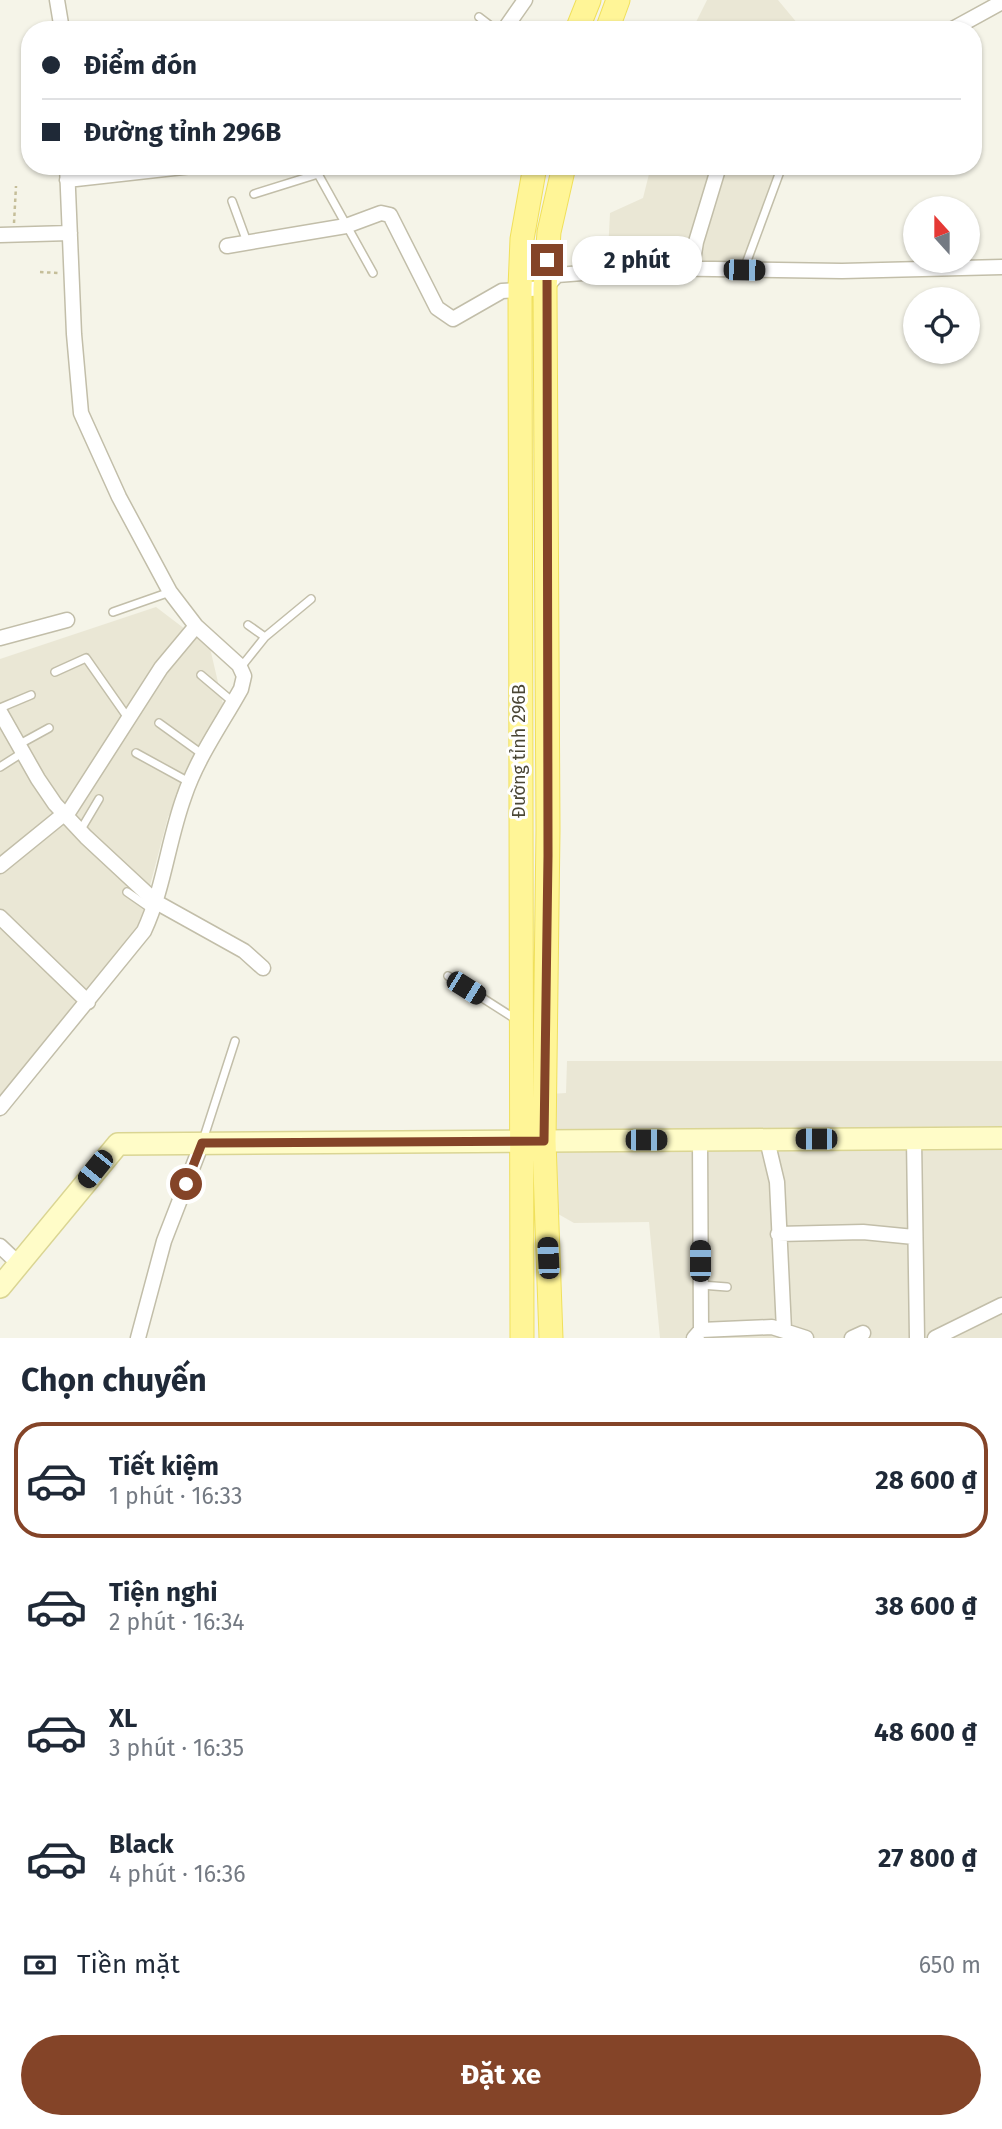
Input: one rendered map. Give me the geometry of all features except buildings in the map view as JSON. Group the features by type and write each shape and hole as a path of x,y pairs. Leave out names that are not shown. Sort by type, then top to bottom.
{"main road":[{"path":"581,21 589,0"},
{"path":"610,21 618,0"},
{"name":"Đường tỉnh 296B","path":"533,175 522,239 520,288 520,1022 551,1338"},
{"name":"Đường tỉnh 296B","path":"522,1338 548,857 545,288 549,232 562,175"}],"street":[{"path":"57,0 60,21"},
{"path":"510,21 525,0"},
{"path":"967,21 1002,2"},
{"path":"0,1108 89,1002 144,931 155,906 189,783 202,754 233,702 244,676 241,668 197,626 170,592 119,497 81,413 67,175"},
{"path":"692,267 696,242 716,175"},
{"path":"227,246 346,226 381,214 394,219 437,308 453,319 502,291 545,288 557,275 692,267 744,270 1002,268"},
{"path":"7,234 70,233"},
{"path":"0,638 67,620"},
{"path":"1,864 65,815 161,668 197,626"},
{"path":"0,710 5,730 65,815 155,906 244,951 263,968"},
{"path":"0,917 89,1002"},
{"path":"0,1287 118,1143 1002,1138"},
{"path":"914,1139 917,1338"},
{"path":"701,1140 697,1334 760,1327 784,1330 806,1338"},
{"path":"767,1140 777,1182 784,1330"},
{"path":"138,1338 164,1241 202,1143"},
{"path":"778,1234 863,1233 914,1237"},
{"path":"0,1246 19,1264"},
{"path":"935,1338 1002,1305"}],"lane":[{"path":"479,17 484,21"},
{"path":"254,194 315,175"},
{"path":"319,175 373,273"},
{"path":"744,270 779,175"},
{"path":"232,201 247,242"},
{"path":"113,612 170,592"},
{"path":"241,668 265,637 311,599"},
{"path":"248,625 265,637"},
{"path":"55,672 86,658 128,718"},
{"path":"201,675 233,702"},
{"path":"0,710 31,695"},
{"path":"159,723 202,754"},
{"path":"0,767 50,728"},
{"path":"136,753 189,783"},
{"path":"80,831 99,799"},
{"path":"127,892 155,906"},
{"path":"448,976 520,1022"},
{"path":"202,1143 235,1041"},
{"path":"700,1285 727,1287"}],"path":[{"path":"7,234 16,186"},
{"path":"40,272 71,274"}],"shaded area":[{"path":"707,0 778,0 796,21 696,21"},
{"path":"649,175 783,175 738,277 607,271 610,213 643,198"},
{"path":"156,607 210,648 227,721 168,817 133,950 0,1099 0,659"},
{"path":"567,1061 1002,1061 1002,1338 660,1338 649,1222 574,1223 544,1206 521,1207 519,1096 566,1093"}],"route":[{"path":"186,1184 202,1143 544,1141 548,856 547,260"}]}
